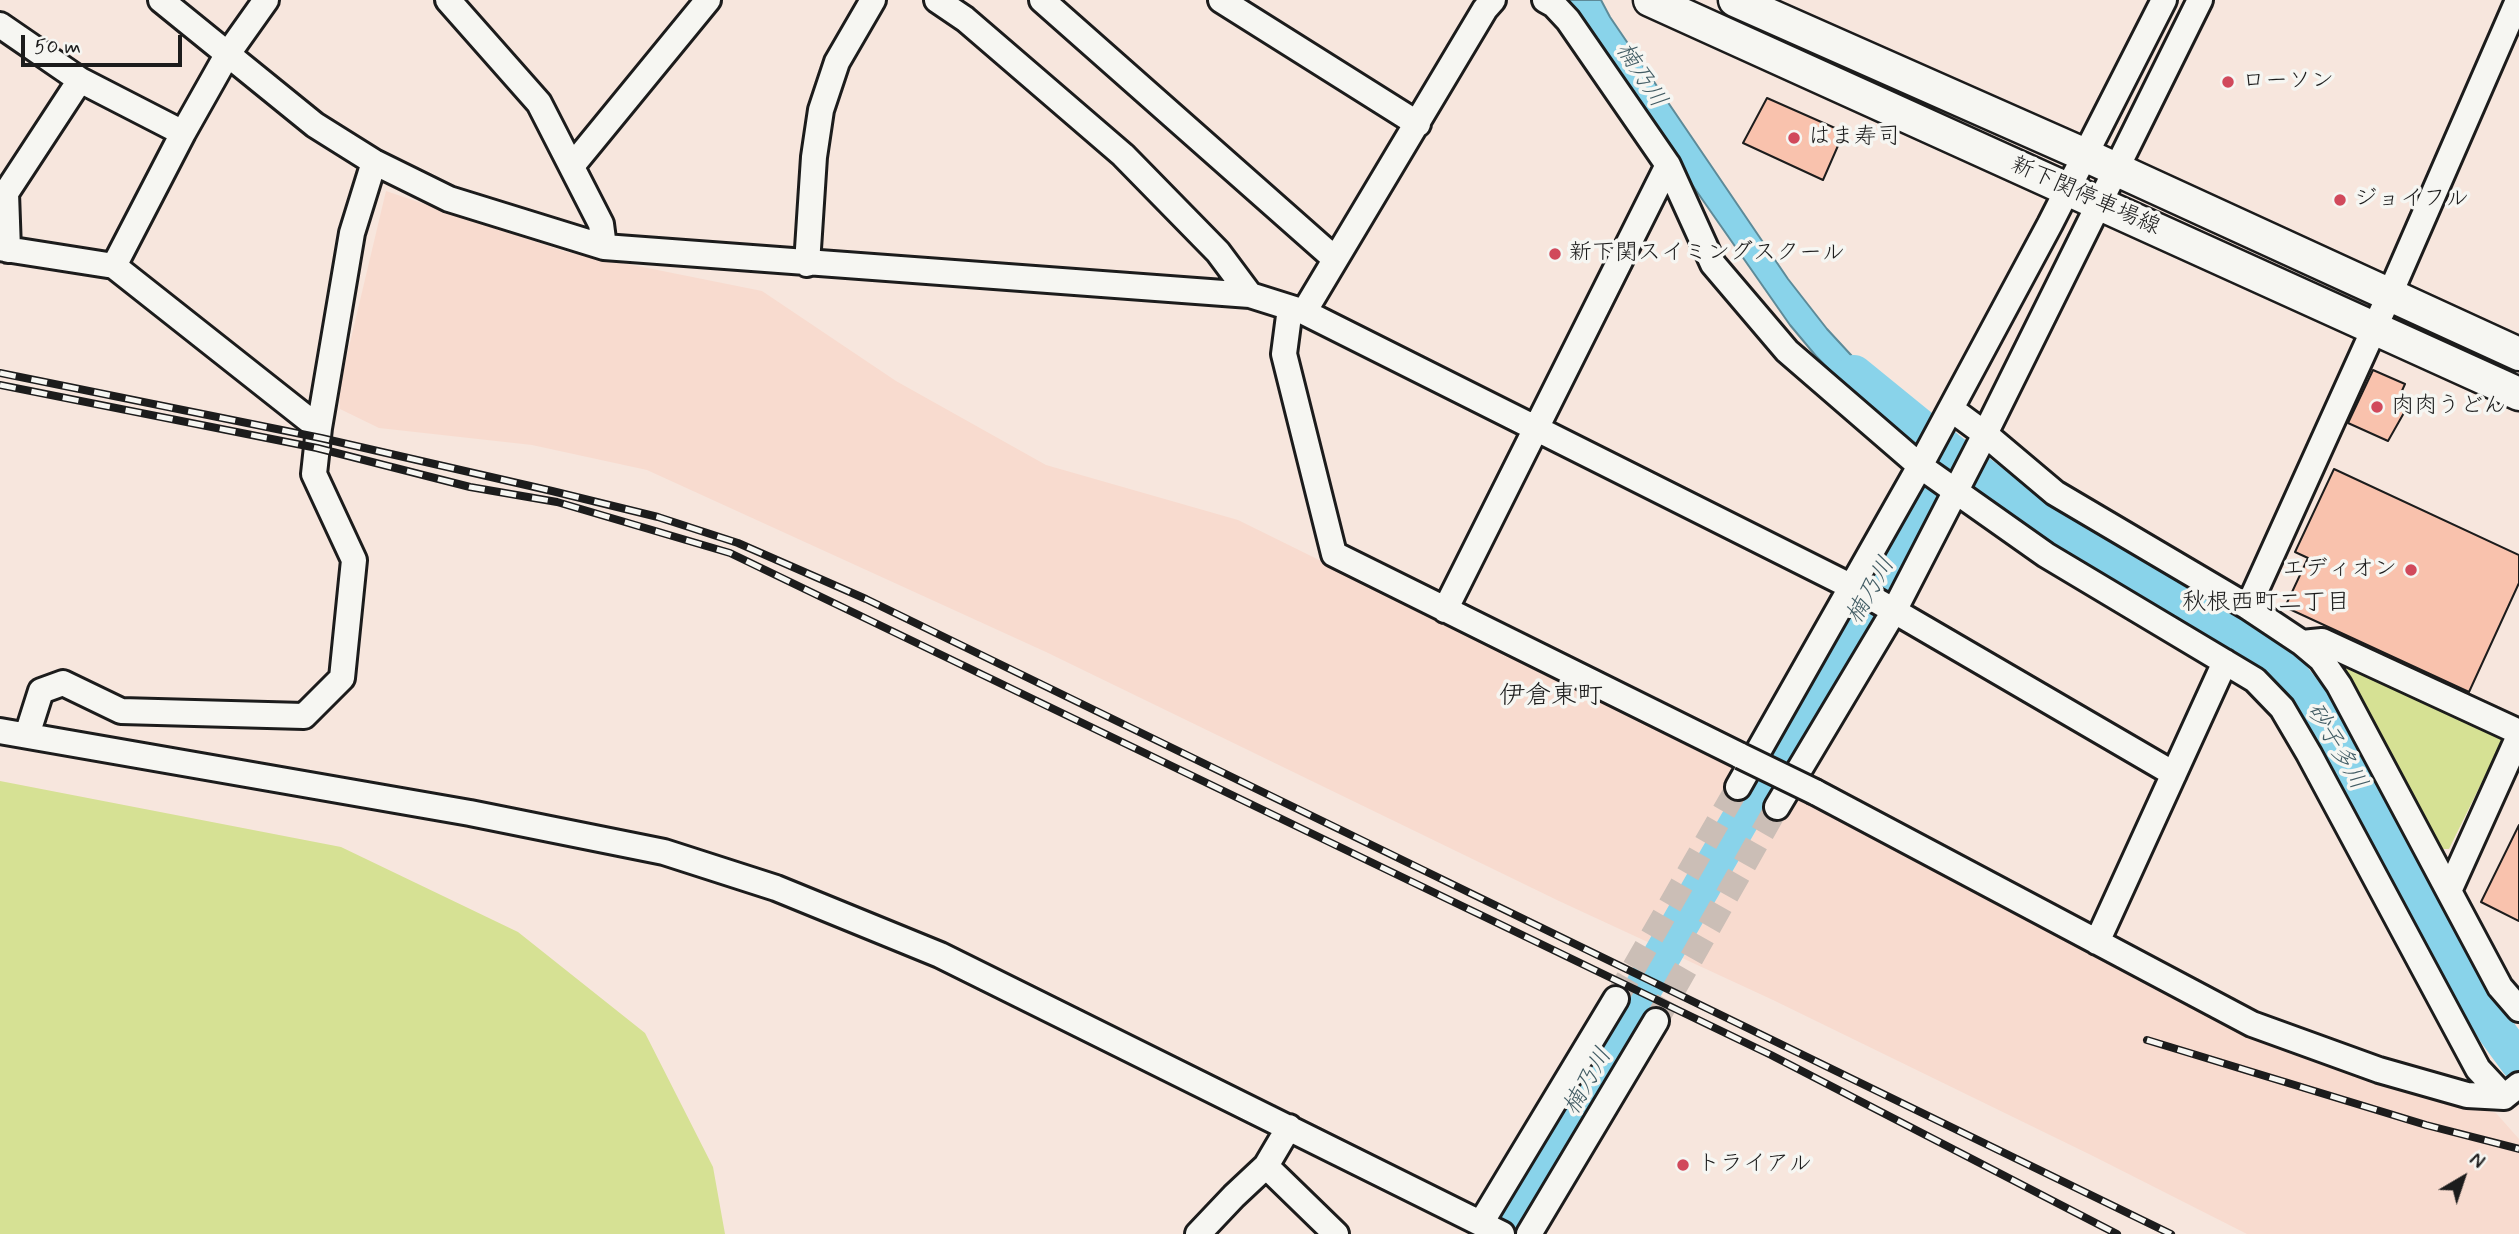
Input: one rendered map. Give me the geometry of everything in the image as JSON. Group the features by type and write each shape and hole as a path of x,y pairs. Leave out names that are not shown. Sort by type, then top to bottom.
{"main road":[{"name":"新下関停車場線","path":"1650,0 2519,394"},
{"name":"新下関停車場線","path":"1735,0 2085,155 2519,354"}],"street":[{"path":"161,0 314,125 374,162 449,199 604,247 1250,295 1297,310 1535,426 1856,589 2174,774"},
{"path":"114,266 227,55 266,0"},
{"path":"448,0 539,103 601,224 604,247"},
{"path":"572,166 708,0"},
{"path":"807,264 814,157 821,110 837,62 873,0"},
{"path":"937,0 965,19 1124,155 1218,252 1250,295"},
{"path":"1042,0 1335,259"},
{"path":"1222,0 1418,124"},
{"path":"1493,0 1335,259 1297,310 1284,354 1334,554 1815,792 2252,1024 2379,1070 2467,1095 2512,1091"},
{"path":"1545,0 1554,5 1568,20 1668,165 1713,264 1787,351 1924,464 2046,555 2255,680 2282,708 2478,1069 2512,1091"},
{"path":"1738,787 1856,589 1924,464 2164,0"},
{"path":"1777,807 1983,438 2200,0"},
{"path":"2248,607 2389,296 2513,4"},
{"path":"0,26 80,80 183,133"},
{"path":"80,80 6,193 4,249 114,266 319,428"},
{"path":"27,735 41,691 63,683 121,711 304,716 342,678 354,560 314,474 319,428 352,233 374,162"},
{"path":"1445,610 1668,165"},
{"path":"1949,412 2055,492 2248,607 2321,659 2339,685 2500,987 2519,1009"},
{"path":"2302,643 2322,641 2519,734 2449,891"},
{"path":"2098,942 2225,662"},
{"path":"0,731 470,813 664,852 776,888 940,955 1491,1229 1616,999"},
{"path":"1529,1234 1656,1021"},
{"path":"1198,1234 1266,1166 1289,1127"},
{"path":"1266,1166 1336,1234"}],"shaded area":[{"path":"386,191 563,251 762,291 896,381 1046,465 1238,520 1605,701 2015,909 2247,1032 2345,1071 2496,1113 2519,1139 2519,1234 2247,1234 1773,1000 1559,901 1046,652 647,470 532,445 379,428 340,409 339,389"}],"green space":[{"path":"2328,657 2505,735 2449,849 2435,849"},
{"path":"0,781 341,847 518,932 645,1033 713,1167 725,1234 0,1234"}],"water":[{"path":"1563,0 1601,0 1788,279 1827,329 1863,368 1898,400 1882,418 1847,388 1790,325"}],"building":[{"name":"はま寿司","path":"1767,98 1844,132 1823,180 1743,143"},
{"name":"肉肉うどん","path":"2373,370 2405,384 2396,404 2405,411 2388,441 2348,423"},
{"name":"エディオン","path":"2334,469 2519,555 2519,583 2469,692 2285,607 2308,558 2295,552"},
{"path":"2519,825 2519,921 2481,902"}],"waterway":[{"name":"砂子多川","path":"1854,374 2029,512 2106,561 2241,637 2291,677 2323,717 2427,920 2497,1032 2519,1062"},
{"name":"楠乃川","path":"1502,1234 1951,453"}],"tunnel":[{"path":"1616,999 1738,787"},
{"path":"1656,1021 1777,807"}],"railway":[{"path":"0,373 321,438 552,491 658,517 738,543 866,599 2171,1234"},
{"path":"0,385 317,448 470,487 557,502 730,553 1771,1055 2117,1234"},
{"path":"2147,1040 2426,1125 2519,1149"}],"place":[{"name":"ローソン","path":"2228,82"},
{"name":"はま寿司","path":"1794,138"},
{"name":"ジョイフル","path":"2340,200"},
{"name":"新下関スイミングスクール","path":"1555,254"},
{"name":"肉肉うどん","path":"2377,407"},
{"name":"エディオン","path":"2411,570"},
{"name":"トライアル","path":"1683,1165"}],"district":[{"name":"秋根西町二丁目","path":"2266,604"},
{"name":"伊倉東町","path":"1551,698"}]}
